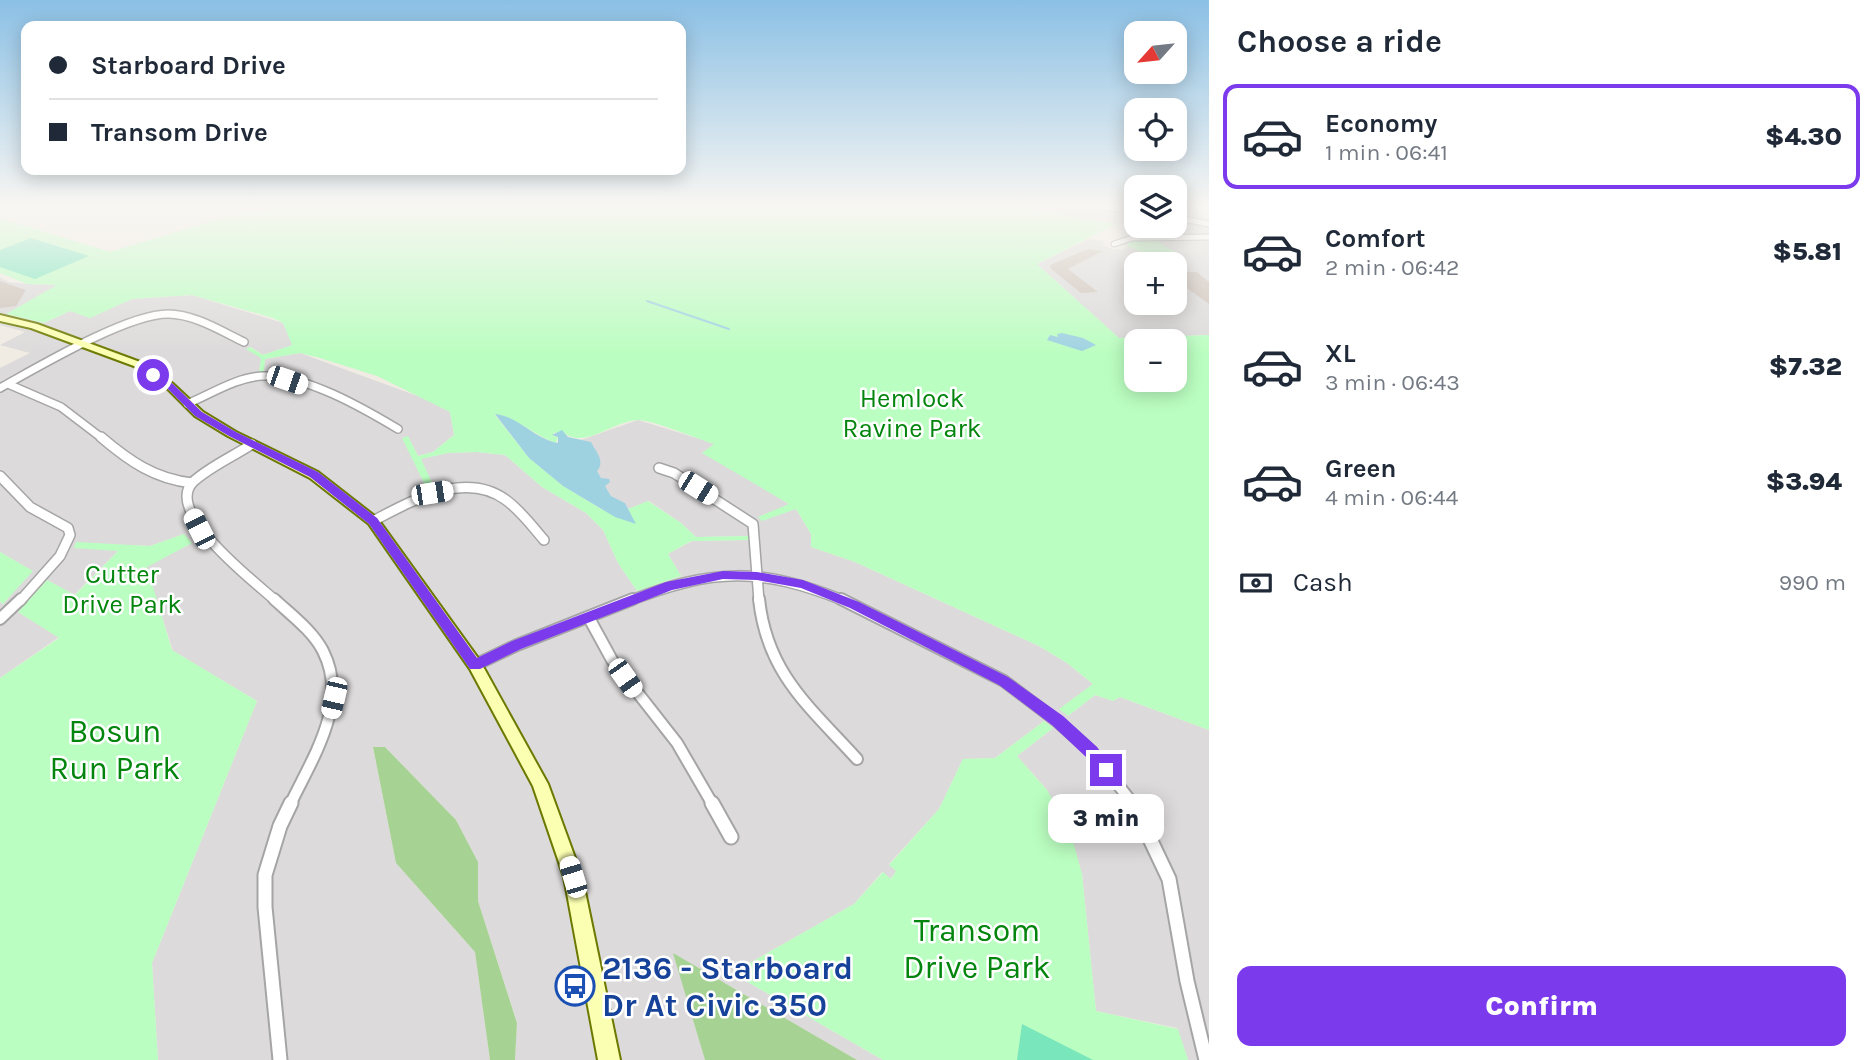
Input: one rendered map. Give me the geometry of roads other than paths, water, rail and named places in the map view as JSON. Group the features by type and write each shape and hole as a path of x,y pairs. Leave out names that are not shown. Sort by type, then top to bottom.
{"street":[{"path":"4,386 143,318 167,314 212,327 244,342"},
{"path":"0,318 87,344 136,364 170,386 199,414 314,475 373,521 475,665 540,784 573,877 609,1060"},
{"path":"187,404 253,378 278,377 337,398 398,429"},
{"path":"4,386 66,410 148,472 176,483 192,483"},
{"path":"252,444 192,483 186,494 186,503 199,529 323,650 334,698 329,720 280,826 265,875 265,907 280,1060"},
{"path":"659,468 674,473 753,524 766,641 777,666 857,759"},
{"path":"0,476 20,498 68,528 70,534 68,544 35,585 0,619"},
{"path":"373,521 432,493 479,488 505,500 544,540"},
{"path":"475,665 516,645 689,580 723,575 757,576 803,584 854,605 1004,681 1058,721 1092,752 1134,805 1169,878 1187,981 1206,1060"},
{"path":"589,618 631,687 677,743 732,837"}],"water":[{"path":"1057,334 1083,338 1096,345 1082,351 1047,340 1050,335 1058,337"},
{"path":"495,414 511,419 549,441 558,443 558,437 552,435 562,430 568,437 591,442 600,460 597,471 601,478 609,479 610,482 605,486 611,496 625,503 636,524 615,517 563,486 529,458"}],"waterway":[{"path":"647,301 729,329"}],"place":[{"name":"2136 - Starboard Dr At Civic 350","path":"575,986"}],"park label":[{"name":"Hemlock Ravine Park","path":"912,413"},
{"name":"Cutter Drive Park","path":"122,589"},
{"name":"Bosun Run Park","path":"115,750"},
{"name":"Transom Drive Park","path":"977,948"}]}
